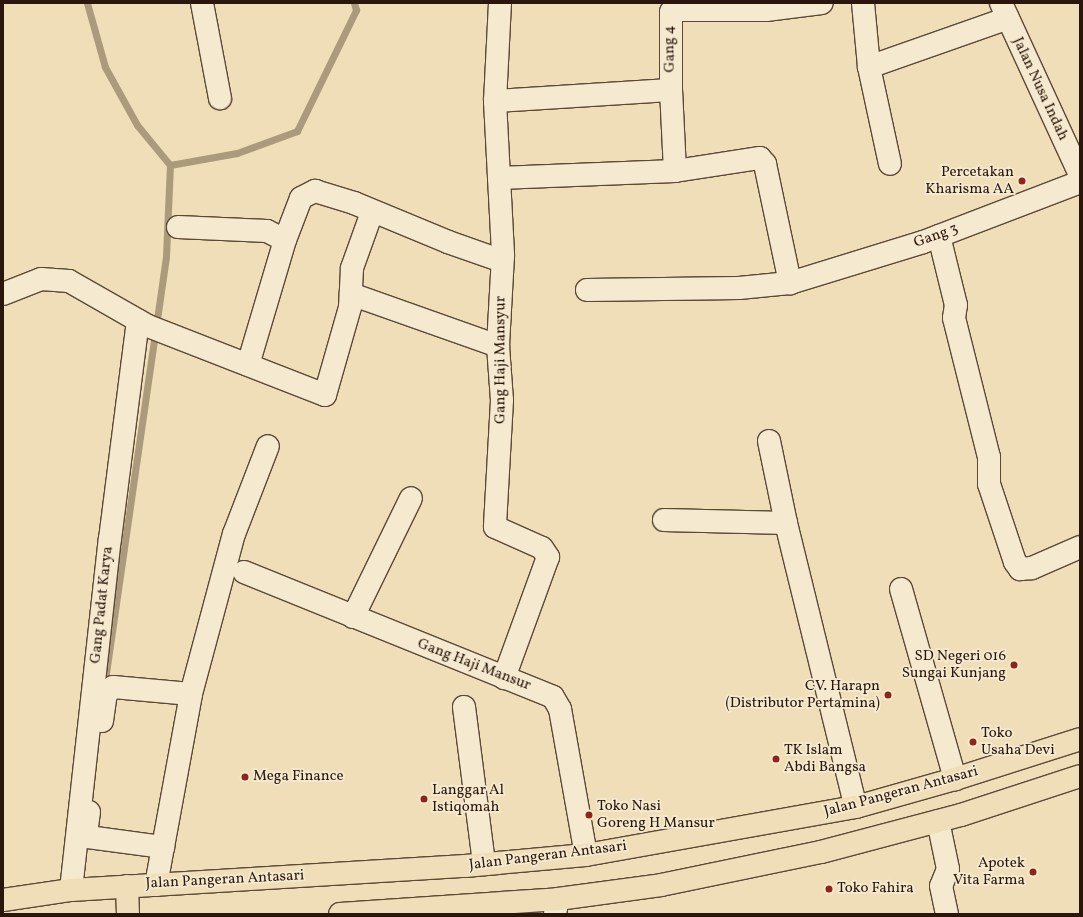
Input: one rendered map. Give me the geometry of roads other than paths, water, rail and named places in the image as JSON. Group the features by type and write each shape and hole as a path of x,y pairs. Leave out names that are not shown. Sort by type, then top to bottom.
{"highway":[{"name":"Jalan Pangeran Antasari","path":"3,900 71,890 484,864 586,855 856,807 955,779 1080,738"},
{"path":"340,914 557,907 821,852 938,821 1080,776"},
{"path":"127,886 128,914"}],"street":[{"path":"202,3 220,98"},
{"name":"Gang Haji Mansyur","path":"500,3 495,101 502,261 498,346 502,400 495,527 542,548 548,557 504,678"},
{"name":"Gang 4","path":"671,92 671,12 677,10 822,3"},
{"path":"863,3 869,67 890,164"},
{"path":"869,67 1004,10"},
{"name":"Jalan Nusa Indah","path":"1004,10 1080,175"},
{"path":"495,101 671,92 675,171"},
{"path":"499,178 675,171 752,158 762,160 782,237 790,283"},
{"name":"Gang 3","path":"587,290 739,288 790,283 939,236 1080,182"},
{"path":"248,365 285,240 298,204 308,193 315,191 502,261"},
{"path":"3,294 41,279 58,278 68,281 149,326 324,395 350,308 352,268 372,212"},
{"path":"178,227 268,231 285,240"},
{"path":"939,236 956,305 954,318 989,457 989,484 1015,562 1020,568 1032,568 1080,547"},
{"path":"351,294 498,346"},
{"name":"Gang Padat Karya","path":"71,890 110,538 149,326"},
{"path":"770,441 786,523 856,807"},
{"path":"156,885 191,694 234,534 268,446"},
{"path":"353,617 411,498"},
{"path":"664,520 786,523"},
{"name":"Gang Haji Mansur","path":"244,572 504,678 549,694 559,706 586,855"},
{"path":"901,589 955,779"},
{"path":"163,847 86,835 106,694 113,687 191,694"},
{"path":"464,707 484,864"},
{"path":"938,821 948,868 941,886 947,914"}],"waterway":[{"path":"87,3 105,67 137,125 170,165 237,153 297,131 356,10 354,3"},
{"path":"104,687 166,256 170,165"}],"place":[{"name":"Percetakan Kharisma AA","path":"1022,181"},
{"name":"SD Negeri 016 Sungai Kunjang","path":"1014,665"},
{"name":"CV. Harapn (Distributor Pertamina)","path":"888,695"},
{"name":"Toko Usaha Devi","path":"973,742"},
{"name":"TK Islam Abdi Bangsa","path":"776,759"},
{"name":"Mega Finance","path":"245,777"},
{"name":"Langgar Al Istiqomah","path":"424,799"},
{"name":"Toko Nasi Goreng H Mansur","path":"589,815"},
{"name":"Apotek Vita Farma","path":"1033,872"},
{"name":"Toko Fahira","path":"829,889"}]}
